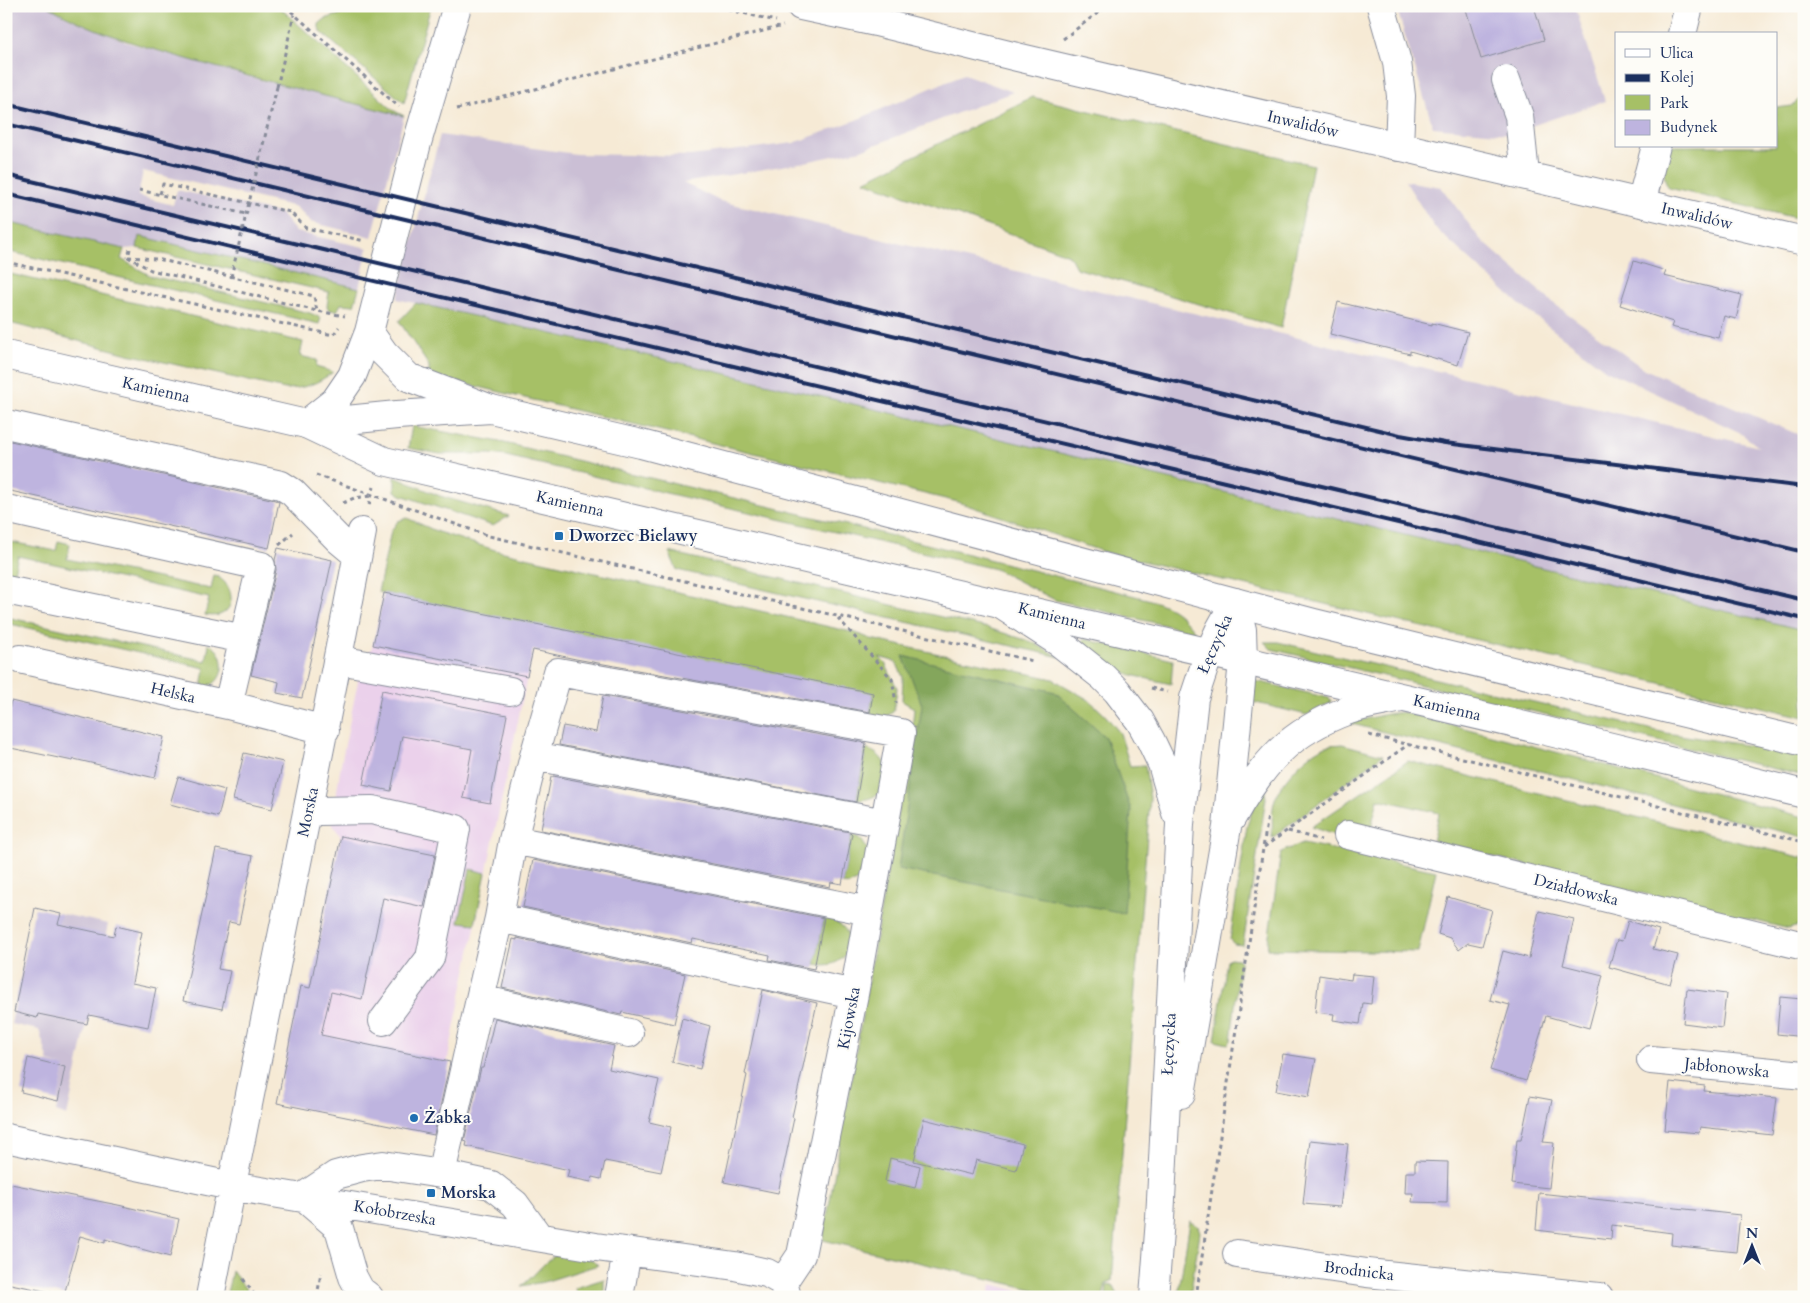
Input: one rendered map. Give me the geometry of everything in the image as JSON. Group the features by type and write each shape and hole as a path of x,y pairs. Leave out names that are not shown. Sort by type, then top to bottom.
{"street":[{"path":"306,424 335,400 352,376 360,324 417,143 457,6"},
{"path":"1381,6 1397,62 1401,96 1399,147"},
{"path":"1682,32 1689,6"},
{"name":"Inwalidów","path":"796,15 877,14 1017,57 1804,241"},
{"path":"1506,80 1519,116 1526,176"},
{"path":"1642,203 1656,148"},
{"path":"360,324 384,353 408,377 491,409"},
{"name":"Kamienna","path":"6,354 306,424 384,461 1546,731 1804,794"},
{"name":"Kamienna","path":"306,424 491,409 641,444 1235,602 1804,742"},
{"path":"6,424 280,485 292,492 315,516"},
{"path":"6,509 261,566 228,705"},
{"name":"Morska","path":"210,1297 325,730 359,544 315,516"},
{"path":"6,590 244,639"},
{"name":"Łęczycka","path":"1154,1297 1160,1219 1180,824 1194,698 1209,653 1235,602"},
{"name":"Łęczycka","path":"1160,1219 1227,827 1243,661 1242,630 1235,602"},
{"path":"1000,603 1060,643 1104,677 1126,702 1140,721 1162,764 1180,824"},
{"path":"338,658 350,662 510,691"},
{"name":"Helska","path":"20,659 228,705 325,730"},
{"path":"441,1174 499,918 513,840 558,672 901,733"},
{"path":"1227,827 1247,792 1264,768 1299,734 1350,710 1401,698"},
{"name":"Kijowska","path":"785,1290 801,1255 854,994 901,733"},
{"path":"534,756 884,823"},
{"path":"308,809 319,811 372,810 456,829 430,958 383,1021"},
{"name":"Działdowska","path":"1348,835 1804,946"},
{"path":"513,840 869,911"},
{"path":"499,918 854,994"},
{"path":"480,999 629,1033"},
{"name":"Jabłonowska","path":"1651,1060 1804,1075"},
{"name":"Kołobrzeska","path":"6,1138 231,1186 628,1252 735,1266 767,1273 785,1290"},
{"path":"369,1297 360,1290 353,1277 339,1228 303,1197 336,1176 362,1168 383,1165 441,1174 491,1185 514,1204 539,1237"},
{"path":"619,1297 628,1252"},
{"name":"Brodnicka","path":"1237,1254 1366,1273 1600,1297"}],"path":[{"path":"286,6 397,106 403,109"},
{"path":"1058,42 1107,6"},
{"path":"231,277 294,14"},
{"path":"449,111 796,15"},
{"path":"160,194 163,184 290,212 306,228 367,241"},
{"path":"139,190 246,214"},
{"path":"128,257 130,249"},
{"path":"128,257 151,270 317,311 346,316 360,324"},
{"path":"128,257 157,259 314,296 317,311"},
{"path":"6,262 333,335 346,316"},
{"path":"261,566 284,539 315,516"},
{"path":"837,617 892,678 901,733"},
{"path":"1263,848 1409,744"},
{"path":"1196,1297 1268,812"},
{"path":"317,1297 322,1274 320,1267"}],"shaded area":[{"path":"6,6 48,6 71,19 129,43 253,78 404,116 372,237 310,222 296,207 143,171 138,196 173,205 177,190 280,213 296,232 368,248 359,288 140,237 137,248 124,249 6,222"},
{"path":"1396,6 1575,6 1605,101 1508,134 1433,127"},
{"path":"964,74 1013,92 861,150 805,162 683,183 720,201 1759,447 1739,432 1606,370 1519,304 1434,227 1405,181 1441,187 1480,239 1553,303 1644,369 1804,437 1804,630 586,341 397,299 440,135 576,154 691,156 794,143 856,120"},
{"path":"384,593 538,624 432,1135 277,1103 301,986 310,988 341,836 332,824 341,764 359,676 373,645"},
{"path":"35,908 108,924 67,1116 56,1112 65,1067 49,1062 39,1030 11,1024"},
{"path":"991,1284 1043,1297 989,1297"}],"green space":[{"path":"48,6 278,6 393,110 404,116 252,77 142,46 85,25"},
{"path":"366,6 431,6 404,103 322,33 319,28 319,24 325,19"},
{"path":"1804,94 1804,220 1669,188 1664,173 1668,148 1778,148 1778,108 1792,106"},
{"path":"1032,97 1313,165 1281,328 1076,268 1069,255 864,181"},
{"path":"6,222 124,249 121,259 151,276 310,313 321,318 319,324 6,251"},
{"path":"139,236 359,288 354,305 341,304 337,311 329,310 327,306 329,292 137,248"},
{"path":"6,273 303,342 300,356 317,360 316,367 333,372 311,385 285,389 128,354 6,322"},
{"path":"416,303 685,364 1804,630 1804,717 1104,552 958,502 429,375 429,366 399,321"},
{"path":"412,426 500,442 968,554 1147,599 1175,611 1195,632 1055,600 995,569 506,456 491,454 440,454 408,448"},
{"path":"395,477 440,496 509,516 493,526 401,495 395,491"},
{"path":"407,518 438,532 495,550 856,633 871,639 1053,679 1089,700 1106,716 1120,733 1130,766 1145,765 1150,798 1112,1281 1106,1283 1103,1297 1066,1297 823,1240 912,730 914,708 902,701 903,677 896,662 879,657 885,663 897,688 894,711 886,717 869,717 873,694 378,592 391,531 398,521"},
{"path":"6,541 56,551 58,541 70,544 67,559 211,589 214,575 228,586 231,601 229,608 223,613 216,616 205,615 209,598 18,556 13,576 6,577"},
{"path":"669,552 988,628 1032,642 1060,657 677,570"},
{"path":"6,617 206,661 209,644 220,655 222,669 216,682 210,686 202,687 205,668 6,623"},
{"path":"1084,639 1173,660 1171,684 1113,671 1082,643"},
{"path":"1264,642 1278,642 1666,733 1804,754 1804,776 1271,649"},
{"path":"903,656 1055,692 1105,737 1131,810 1124,913 898,869 922,705"},
{"path":"1256,681 1331,700 1330,703 1307,715 1252,702"},
{"path":"1403,712 1804,817 1804,837 1348,723"},
{"path":"1342,744 1383,755 1272,838 1275,799 1290,774 1314,752 1330,745"},
{"path":"866,749 878,755 886,766 881,792 870,798 856,800"},
{"path":"1408,761 1804,858 1804,924 1789,929 1433,842 1439,813 1378,799 1371,828 1337,836 1311,827"},
{"path":"1264,788 1266,798 1243,945 1234,944 1230,940 1247,826 1255,802"},
{"path":"852,834 860,838 870,853 866,875 849,885 842,884"},
{"path":"1303,843 1436,871 1418,952 1267,949 1281,852"},
{"path":"470,869 486,873 475,924 459,922"},
{"path":"824,918 837,922 845,929 849,938 849,947 846,955 828,965 815,964"},
{"path":"1230,958 1239,959 1240,962 1231,1041 1228,1044 1215,1041 1227,961"},
{"path":"1190,1221 1198,1226 1200,1232 1190,1297 1178,1297"},
{"path":"560,1254 593,1260 598,1265 544,1282 521,1286 545,1263"},
{"path":"232,1271 252,1297 226,1297"},
{"path":"604,1279 604,1297 578,1297 575,1288"},
{"path":"1107,1284 1113,1285 1119,1297 1106,1297"}],"building":[{"path":"1465,6 1534,6 1544,40 1481,59"},
{"path":"1634,261 1666,271 1664,276 1742,295 1736,319 1724,316 1718,338 1671,327 1673,322 1620,305"},
{"path":"1338,302 1468,332 1458,365 1410,351 1410,354 1330,334"},
{"path":"6,440 275,500 279,502 269,548 6,490"},
{"path":"278,548 332,560 302,698 277,693 279,682 251,675 276,570 275,560"},
{"path":"384,593 873,693 870,712 533,650 527,676 373,645"},
{"path":"382,690 507,715 490,803 463,798 472,749 402,736 391,791 363,785"},
{"path":"603,696 866,743 856,802 559,745 563,726 596,732"},
{"path":"11,701 164,737 155,778 74,759 73,761 6,747 6,724"},
{"path":"244,753 283,762 272,809 233,800"},
{"path":"178,777 225,790 218,817 170,804"},
{"path":"551,777 850,832 852,834 842,884 831,882 830,887 541,830"},
{"path":"341,836 435,855 424,907 383,898 362,999 331,992 321,1035 450,1062 434,1135 277,1103 301,986 310,988"},
{"path":"216,849 253,856 239,924 229,922 218,969 230,971 222,1009 183,1001"},
{"path":"533,860 824,918 814,969 769,960 770,955 693,939 692,943 523,907"},
{"path":"1448,897 1492,910 1482,946 1468,943 1459,950 1450,938 1438,934"},
{"path":"35,908 61,914 58,924 114,936 116,926 142,932 132,983 156,988 148,1027 89,1015 87,1024 38,1014 37,1018 14,1012"},
{"path":"1539,911 1574,919 1563,965 1603,975 1589,1028 1546,1016 1526,1081 1490,1070 1510,1005 1490,1000 1503,951 1529,958"},
{"path":"1628,921 1659,930 1653,949 1678,955 1670,984 1609,967 1617,940 1622,941"},
{"path":"517,938 685,974 674,1024 622,1012 621,1015 502,988 513,939 517,940"},
{"path":"1352,974 1374,976 1371,1004 1363,1003 1360,1024 1333,1020 1334,1014 1315,1012 1319,975 1351,980"},
{"path":"1687,989 1726,994 1722,1028 1683,1023"},
{"path":"763,990 817,1003 792,1117 794,1118 778,1193 724,1182"},
{"path":"1780,997 1802,999 1802,1004 1804,1004 1804,1037 1777,1034"},
{"path":"495,1018 614,1046 609,1069 659,1080 649,1122 671,1127 661,1172 605,1161 601,1179 592,1177 591,1182 567,1177 569,1170 466,1146 467,1142 464,1141"},
{"path":"682,1018 710,1026 700,1069 672,1062"},
{"path":"1283,1054 1316,1059 1309,1097 1276,1091"},
{"path":"28,1058 65,1067 58,1101 21,1092"},
{"path":"1670,1082 1705,1086 1704,1091 1777,1098 1772,1135 1700,1127 1699,1133 1665,1130"},
{"path":"1530,1096 1552,1100 1543,1142 1554,1143 1549,1188 1512,1184 1517,1140 1521,1140"},
{"path":"924,1119 1023,1144 1016,1170 976,1160 972,1175 914,1161"},
{"path":"1310,1140 1348,1144 1340,1207 1303,1204"},
{"path":"890,1158 920,1166 915,1188 885,1181"},
{"path":"1415,1161 1448,1162 1447,1203 1412,1202 1413,1193 1405,1193 1406,1172 1415,1172"},
{"path":"6,1183 179,1219 170,1257 105,1239 105,1243 80,1236 64,1295 6,1283"},
{"path":"1539,1193 1740,1215 1736,1252 1671,1245 1672,1233 1612,1225 1611,1239 1536,1230"}],"railway":[{"path":"6,104 1400,435 1445,443 1804,487"},
{"path":"6,124 1804,552"},
{"path":"6,175 1804,600"},
{"path":"6,194 1804,619"}],"place":[{"name":"Dworzec Bielawy","path":"559,536"},
{"name":"Żabka","path":"414,1118"},
{"name":"Morska","path":"431,1193"}]}
